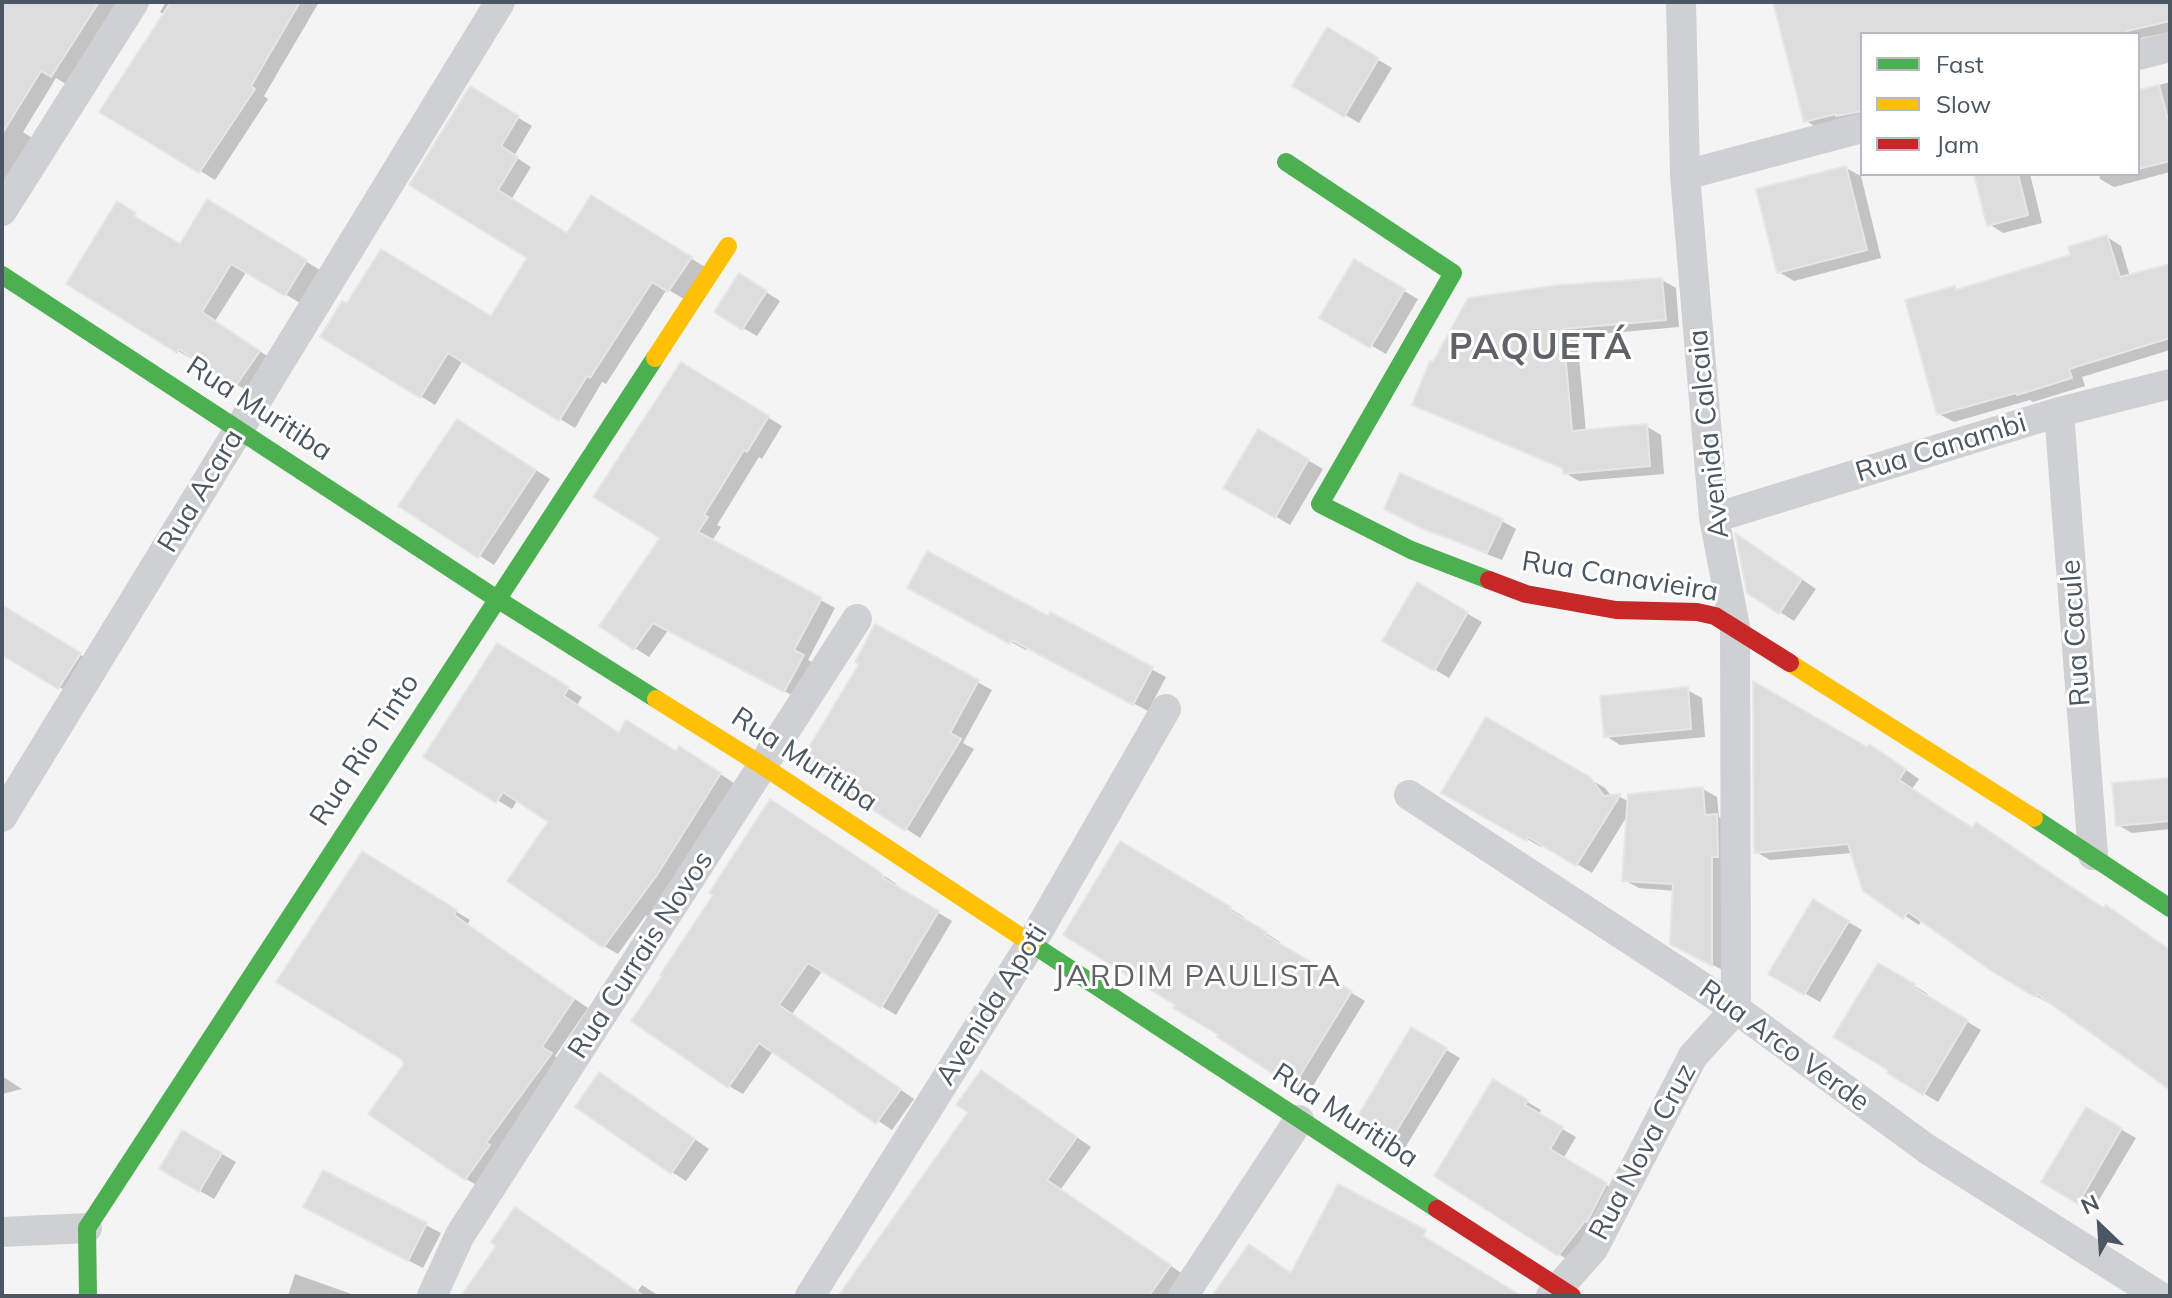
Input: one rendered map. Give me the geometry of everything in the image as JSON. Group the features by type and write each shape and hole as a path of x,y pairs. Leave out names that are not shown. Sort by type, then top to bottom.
{"street":[{"path":"2,211 134,2"},
{"name":"Rua Acara","path":"2,817 500,2"},
{"name":"Avenida Calcaia","path":"1681,2 1685,175 1714,518 1735,627 1736,1009"},
{"path":"2140,54 2170,47"},
{"path":"1685,175 1860,129"},
{"name":"Rua Canavieira","path":"1286,162 1453,273 1320,504 1411,550 1526,594 1616,610 1697,612 1715,616 2093,855 2170,908"},
{"name":"Rua Rio Tinto","path":"87,1228 728,246"},
{"name":"Rua Muritiba","path":"2,275 497,599 763,766 1560,1293"},
{"name":"Rua Canambi","path":"1714,518 2059,412 2170,384"},
{"name":"Rua Cacule","path":"2059,412 2093,855"},
{"name":"Rua Currais Novos","path":"432,1296 460,1235 857,619"},
{"name":"Avenida Apoti","path":"810,1296 1032,942 1166,709"},
{"name":"Rua Arco Verde","path":"1409,795 1736,1009 1927,1149 2159,1296"},
{"name":"Rua Nova Cruz","path":"1560,1293 1599,1239 1693,1056 1736,1009"},
{"path":"1183,1296 1299,1120"},
{"path":"2,1232 87,1228 88,1296"}],"building":[{"path":"2,2 99,2 51,77 41,71 2,134"},
{"path":"171,2 300,2 251,86 255,89 199,173 99,112"},
{"path":"1773,2 2170,2 2170,21 2127,32 1860,32 1860,111 1804,122"},
{"path":"1327,27 1379,58 1344,117 1292,86"},
{"path":"2159,85 2170,128 2170,161 2140,168 2140,90"},
{"path":"470,86 519,116 501,146 518,157 498,190 567,233 591,195 692,257 668,292 652,282 559,421 448,353 420,398 320,337 342,301 347,303 381,249 491,316 527,258 409,185"},
{"path":"1846,166 1867,250 1777,273 1756,189"},
{"path":"1974,176 2018,176 2028,215 1987,226"},
{"path":"207,199 307,260 285,296 231,264 202,312 260,351 235,387 179,349 177,353 66,284 117,201 136,213 134,216 180,244"},
{"path":"2107,235 2120,277 2170,264 2170,338 2069,369 2072,378 1937,415 1905,300 1955,286 1956,290 2070,255 2068,247"},
{"path":"1354,259 1405,289 1370,348 1319,318"},
{"path":"739,273 767,291 742,330 714,312"},
{"path":"1662,278 1666,320 1563,329 1572,431 1647,424 1650,466 1563,474 1562,468 1412,405 1430,361 1433,362 1468,298 1559,285"},
{"path":"681,362 769,416 704,515 708,517 698,532 822,598 794,650 804,655 784,692 653,623 634,650 599,626 660,538 593,497"},
{"path":"457,419 536,470 478,558 398,506"},
{"path":"1258,429 1309,459 1275,518 1223,488"},
{"path":"1400,473 1503,519 1487,553 1421,528 1384,509"},
{"path":"1735,533 1802,579 1779,614 1747,593"},
{"path":"927,551 1048,616 1050,612 1153,667 1133,705 907,588"},
{"path":"1417,582 1468,612 1434,671 1382,641"},
{"path":"2,605 81,653 58,689 2,655"},
{"path":"875,624 979,680 950,733 961,739 905,831 800,762 859,664 855,662"},
{"path":"497,643 569,687 564,696 619,733 626,720 676,751 679,746 721,773 657,875 603,948 507,881 548,822 503,792 496,803 423,757"},
{"path":"1753,681 1867,747 1869,744 1906,769 1899,780 1972,828 1976,822 2170,950 2170,1090 2037,994 2035,997 1990,970 1908,912 1903,919 1863,891 1848,844 1754,853"},
{"path":"1688,687 1691,729 1604,737 1600,696"},
{"path":"1486,717 1590,777 1604,796 1621,794 1576,866 1528,837 1526,841 1441,793"},
{"path":"2170,778 2170,821 2116,826 2112,783"},
{"path":"1703,787 1705,815 1717,814 1718,857 1712,857 1712,966 1670,944 1673,884 1622,881 1628,794"},
{"path":"770,799 880,872 885,879 939,911 881,1008 808,963 779,1005 901,1089 876,1124 759,1043 728,1088 631,1021 713,895 709,893"},
{"path":"1120,841 1231,907 1229,910 1267,932 1265,935 1352,991 1293,1087 1217,1037 1219,1035 1173,1008 1175,1005 1063,935"},
{"path":"362,851 457,910 454,915 574,999 542,1047 552,1053 486,1143 490,1145 465,1180 368,1114 404,1064 401,1059 276,982"},
{"path":"1813,899 1849,921 1804,995 1768,974"},
{"path":"1878,963 1968,1020 1923,1095 1833,1037"},
{"path":"1411,1027 1447,1048 1388,1145 1353,1124"},
{"path":"981,1070 1077,1137 1047,1180 1171,1265 1149,1296 838,1296 968,1112 956,1105"},
{"path":"599,1072 695,1139 671,1174 575,1107"},
{"path":"1493,1079 1528,1100 1525,1105 1563,1127 1550,1149 1607,1183 1587,1222 1558,1256 1434,1176"},
{"path":"2086,1107 2122,1128 2078,1204 2041,1182"},
{"path":"182,1130 222,1153 199,1192 159,1169"},
{"path":"323,1170 427,1223 408,1261 303,1207"},
{"path":"1338,1184 1426,1230 1423,1236 1522,1296 1212,1296 1249,1244 1291,1273"},
{"path":"515,1207 644,1296 461,1296 496,1246 491,1242"}],"traffic: fast":[{"path":"1286,162 1453,273 1320,504 1411,550 1489,580"},
{"path":"2,275 497,599 656,699"},
{"path":"88,1296 87,1228 655,358"},
{"path":"2034,818 2170,908"},
{"path":"1032,944 1437,1209"}],"traffic: slow":[{"path":"655,358 728,246"},
{"path":"1790,663 2034,818"},
{"path":"656,699 1032,944"}],"traffic: jam":[{"path":"1489,580 1526,594 1616,610 1697,612 1715,616 1790,663"},
{"path":"1437,1209 1572,1296"}],"district":[{"name":"PAQUETÁ","path":"1541,348"},
{"name":"JARDIM PAULISTA","path":"1198,977"}]}
